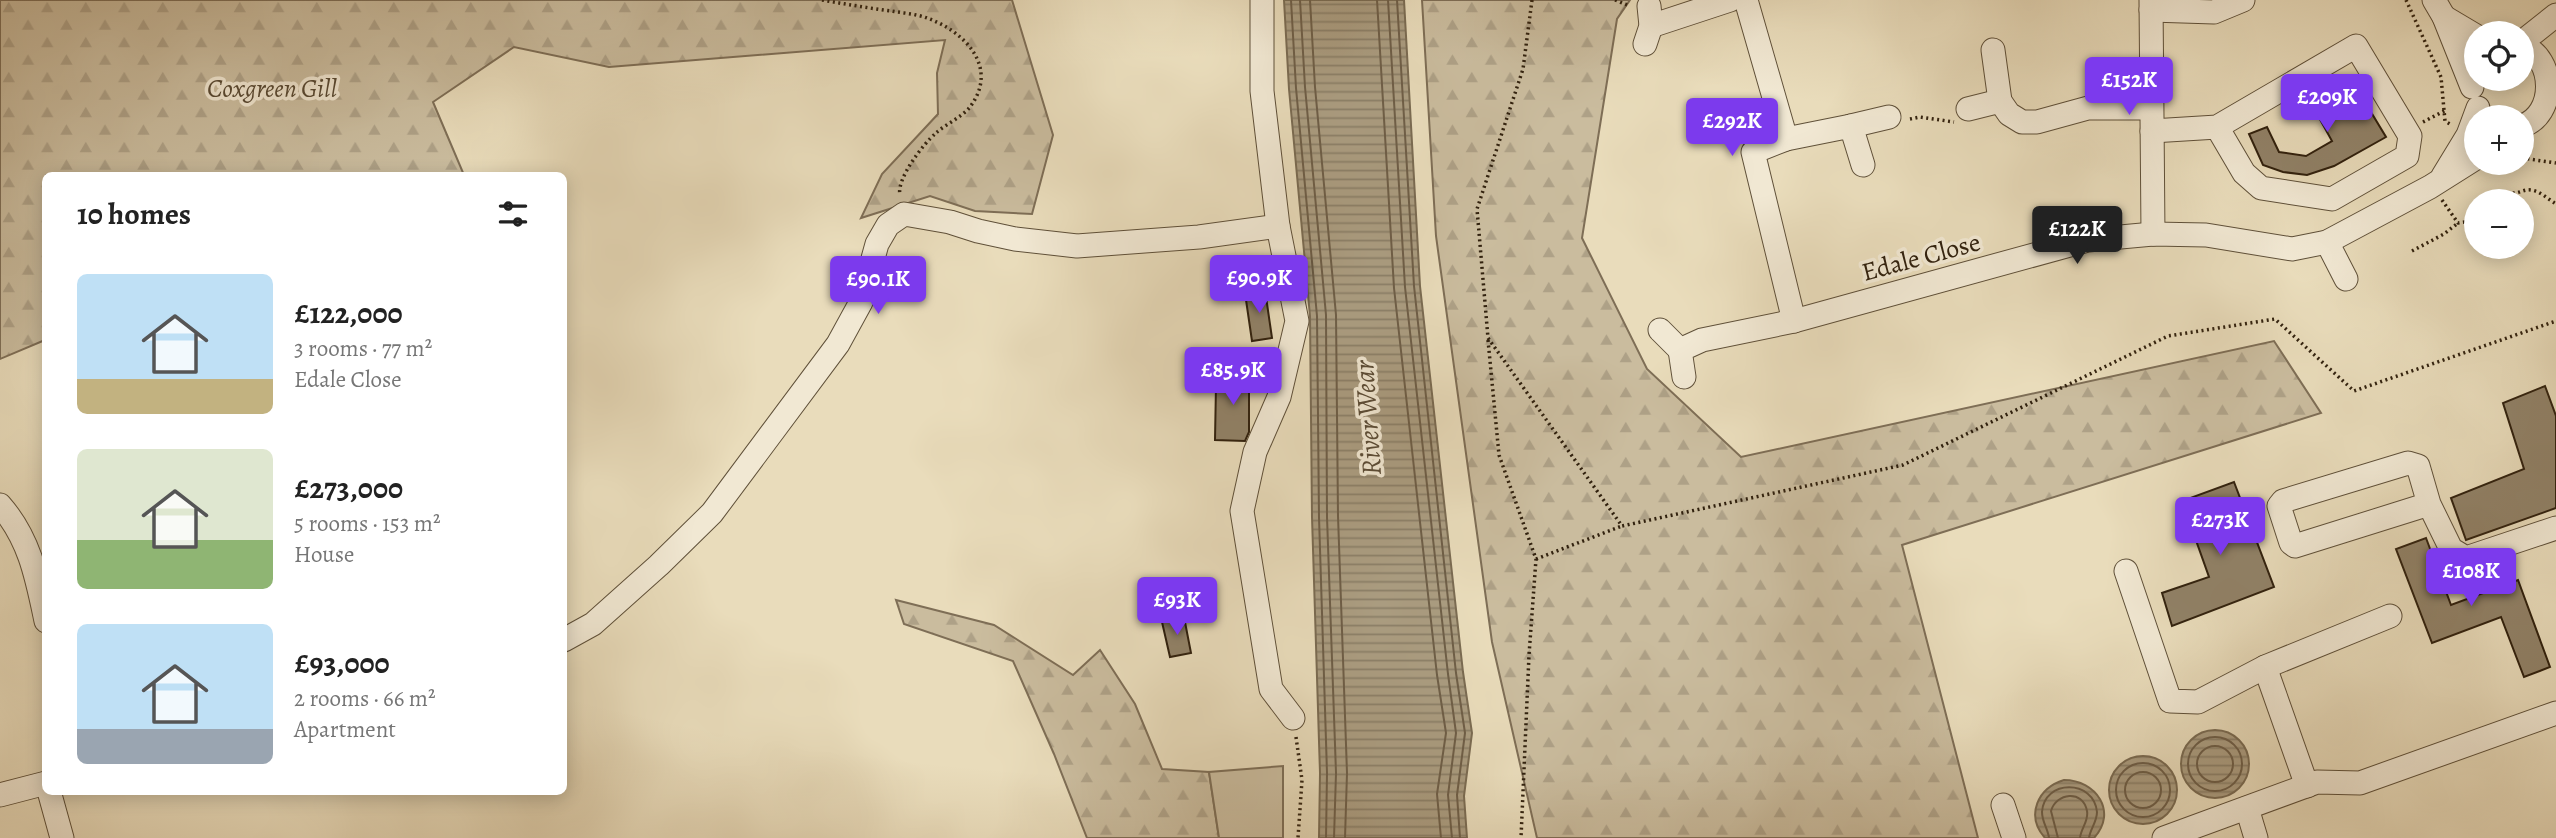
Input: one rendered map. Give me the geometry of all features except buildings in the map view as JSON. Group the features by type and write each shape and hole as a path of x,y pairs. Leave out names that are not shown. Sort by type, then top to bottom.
{"street":[{"path":"1262,0 1262,91 1278,226 1297,321 1279,397 1255,452 1242,511 1271,689 1293,718"},
{"path":"1648,25 1730,0"},
{"path":"1746,0 1786,139"},
{"path":"2153,234 2151,5 2214,12 2243,0"},
{"path":"2439,8 2464,27"},
{"path":"2435,183 2468,135 2478,95 2439,8"},
{"path":"2534,34 2556,15"},
{"path":"2152,131 2217,127 2356,46 2410,136 2407,156 2332,199 2261,188 2244,173 2217,127"},
{"path":"1993,50 2000,101 2009,114 2022,122 2037,122 2088,107 2151,108"},
{"path":"2534,51 2554,69 2550,104 2538,124"},
{"path":"1968,109 2000,101"},
{"path":"1794,321 1753,152 1786,139 1889,117"},
{"path":"1851,125 1863,164"},
{"name":"Edale Close","path":"1680,350 1702,340 1794,321 2088,240 2153,234 2206,235 2292,249 2327,242 2464,165"},
{"path":"567,638 593,624 712,513 838,344 861,302 877,244 888,225 904,214 950,222 1015,239 1077,246 1212,236 1278,226"},
{"path":"2327,242 2346,279"},
{"path":"1660,330 1680,350 1684,377"},
{"path":"2429,504 2295,546 2291,543 2279,506 2283,501 2408,463 2418,466 2429,504 2451,550 2466,558 2554,534"},
{"path":"0,505 12,518 26,542 36,568 42,600"},
{"path":"2126,571 2170,701 2198,702 2264,667 2390,616"},
{"path":"2264,667 2307,786"},
{"path":"2164,838 2317,782 2360,783 2556,713"},
{"path":"0,795 42,784"},
{"path":"50,795 62,838"},
{"path":"2003,805 2014,838"},
{"path":"2247,808 2256,838"}],"path":[{"path":"822,0 925,17 942,24 970,44 980,63 980,86 970,107 934,134 902,177 898,189 904,214"},
{"path":"1521,838 1536,559 1499,455 1477,208 1523,69 1532,0"},
{"path":"2406,0 2441,77 2445,121"},
{"path":"1889,117 1898,122 1920,117 1949,122 1964,121 1968,109"},
{"path":"2534,160 2556,163"},
{"path":"2435,183 2441,199 2458,223"},
{"path":"2534,192 2556,204"},
{"path":"2412,251 2444,234 2458,223 2464,222"},
{"path":"1536,559 1622,526 1903,465 2168,335 2275,319 2354,391 2556,321"},
{"path":"1488,338 1622,526"},
{"path":"1293,718 1302,780 1298,838"}],"green space":[{"name":"Coxgreen Gill","path":"0,0 1012,0 1053,135 1032,214 975,211 930,196 861,218 882,174 938,114 937,73 945,40 609,67 514,47 433,102 463,172 42,172 42,341 0,359"},
{"path":"1422,0 1630,0 1617,19 1582,238 1647,369 1741,457 2274,341 2321,413 1902,545 1978,838 1537,838 1492,642 1436,236"},
{"path":"896,600 994,625 1073,675 1100,650 1135,704 1162,769 1209,772 1219,838 1087,838 1013,661 904,624"},
{"path":"1283,766 1283,838 1219,838 1209,772"}],"water":[{"name":"River Wear","path":"1284,0 1404,0 1420,286 1472,733 1464,796 1467,838 1319,838 1320,773 1312,517 1310,316 1289,89"},
{"path":"2208,730 2222,730 2234,735 2244,745 2249,764 2244,783 2234,793 2222,798 2208,798 2196,793 2186,783 2181,771 2181,757 2186,745 2196,735"},
{"path":"2136,756 2150,756 2162,761 2172,771 2177,790 2172,809 2162,819 2150,824 2136,824 2124,819 2114,809 2109,797 2109,783 2114,771 2124,761"},
{"path":"2064,780 2086,785 2100,799 2104,818 2094,838 2045,838 2039,829 2035,812 2037,803 2047,789"}]}
